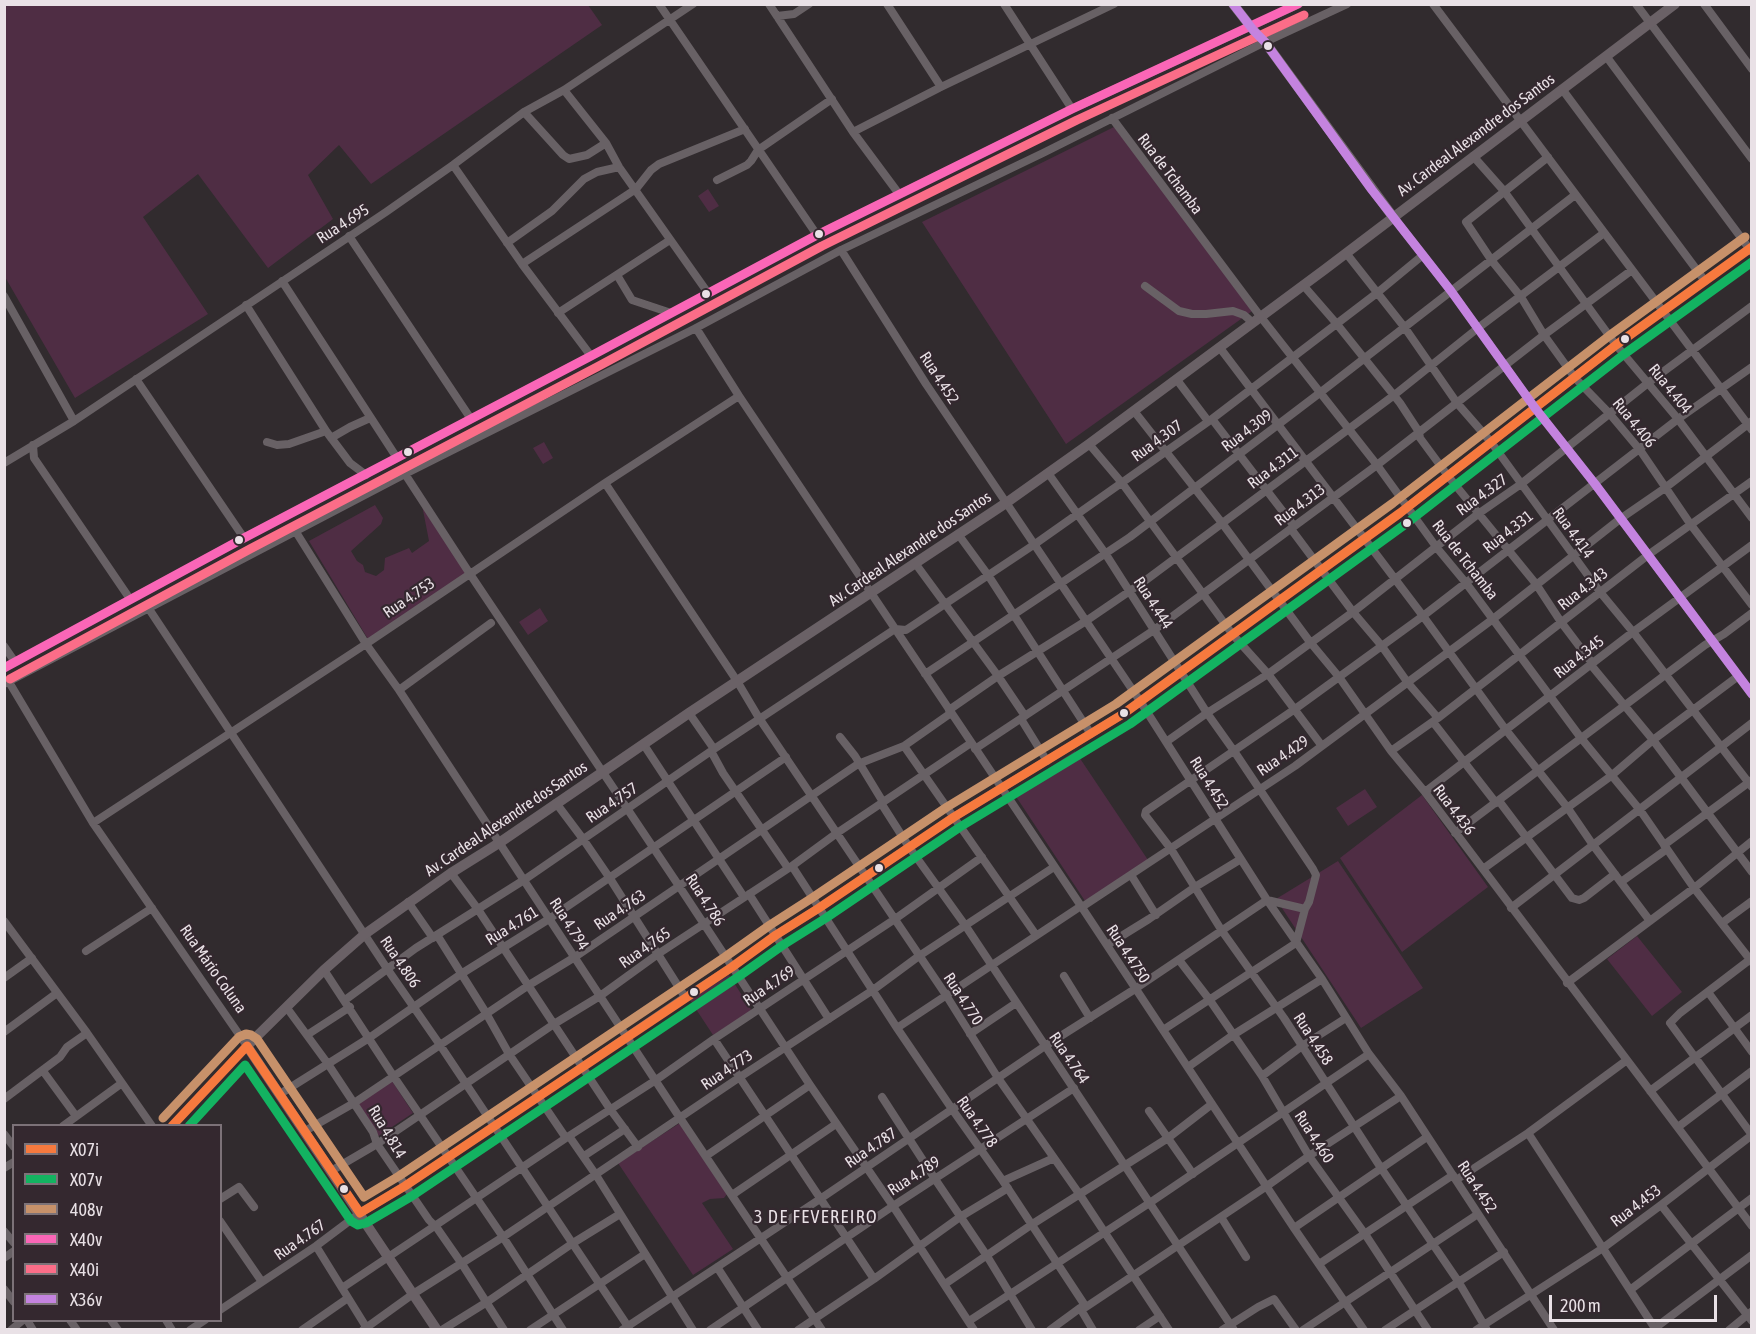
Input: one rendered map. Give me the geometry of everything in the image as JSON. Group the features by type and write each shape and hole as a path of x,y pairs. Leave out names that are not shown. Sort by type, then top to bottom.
{"main road":[{"path":"1233,4 1255,25 1393,217"},
{"name":"Av. Cardeal Alexandre dos Santos","path":"247,1046 364,934 689,713 1006,503 1220,348 1675,4"},
{"name":"Rua Mário Coluna","path":"247,1046 413,1294 440,1329"}],"street":[{"path":"659,4 758,150 820,233"},
{"name":"Rua 4.695","path":"4,463 74,421 453,165 524,112 564,90 693,4"},
{"path":"770,4 853,132 899,194"},
{"path":"777,16 794,14 809,4"},
{"path":"887,4 941,87"},
{"path":"1004,4 1072,108"},
{"path":"4,668 244,538 820,233 1072,108 1299,4"},
{"path":"7,683 405,474 696,328 841,250 1112,118 1268,46 1347,4"},
{"path":"1433,4 1750,425"},
{"path":"1636,4 1752,159"},
{"path":"1704,4 1752,69"},
{"path":"853,132 1112,5"},
{"path":"786,30 794,14"},
{"path":"1606,56 1751,249"},
{"path":"1562,89 1705,281"},
{"path":"564,90 606,143 619,167 708,293"},
{"path":"717,180 747,165 758,150 832,99"},
{"path":"524,112 569,159 587,154 606,143"},
{"name":"Rua de Tchamba","path":"1112,118 1256,319 1292,356 1322,392 1437,548 1494,619 1581,738 1640,810 1694,888 1751,960"},
{"path":"522,264 636,189 651,170 659,164 745,129"},
{"name":"Rua 4.404","path":"1473,156 1504,191 1616,345 1678,419 1752,518"},
{"path":"1504,191 1548,157"},
{"path":"453,165 522,264 591,356"},
{"path":"507,243 552,211 584,180 597,172 619,167"},
{"name":"Rua 4.406","path":"1504,191 1466,222 1492,261 1521,297 1575,378 1610,413 1640,450 1691,525 1752,605"},
{"name":"Rua 4.309","path":"925,674 1150,522 1365,359 1575,195"},
{"path":"1393,217 1451,291 1535,408 1595,484 1752,695"},
{"name":"Rua 4.311","path":"950,711 998,676 1086,621 1176,557 1393,396 1478,328 1604,233"},
{"path":"349,236 471,419"},
{"path":"558,313 670,240"},
{"name":"Rua 4.767","path":"222,1309 316,1246 360,1213 405,1186 732,967 776,935 954,817 1091,735 1182,672 1407,507 1616,345 1751,249"},
{"name":"Rua 4.452","path":"841,250 926,384 1140,701 1267,900 1322,979 1369,1054 1401,1096 1554,1329"},
{"name":"Rua 4.414","path":"1346,253 1405,328 1457,403 1491,442 1600,592 1750,783"},
{"name":"Rua 4.307","path":"895,628 906,630 1122,483 1251,389 1423,255"},
{"name":"Rua 4.313","path":"973,746 1023,717 1154,630 1377,465 1504,365 1632,270"},
{"path":"617,275 632,300 671,313"},
{"path":"282,281 397,458"},
{"path":"1303,285 1365,359 1419,432 1420,438 1448,476 1536,584 1592,664 1653,740 1752,872"},
{"path":"1145,286 1179,311 1206,315 1233,311 1256,319"},
{"path":"4,296 74,421"},
{"path":"246,305 328,435 350,463 366,475"},
{"name":"Rua 4.327","path":"1166,742 1268,674 1353,612 1478,514 1521,484 1648,383 1752,306"},
{"name":"Rua 4.4750","path":"696,328 739,396 1082,906 1294,1228 1364,1329"},
{"path":"1220,348 1423,616 1475,689 1567,807 1650,921"},
{"name":"Rua 4.331","path":"1192,780 1423,616 1678,419 1752,368"},
{"path":"136,379 244,538"},
{"path":"1177,380 1239,454 1321,570 1381,645 1436,720 1463,762 1527,836 1572,898 1577,900 1584,898 1615,874"},
{"name":"Rua 4.753","path":"93,823 739,396"},
{"name":"Rua 4.436","path":"1134,411 1339,677 1391,752 1425,792 1752,1226"},
{"path":"267,442 284,445 328,435 370,418"},
{"name":"Rua 4.429","path":"897,1028 1295,766 1494,619 1620,519 1750,425"},
{"path":"33,444 34,458 130,599"},
{"path":"1089,444 1122,483 1233,635 1268,674 1322,746"},
{"path":"19,453 34,458"},
{"name":"Rua 4.444","path":"1048,473 1105,553 1207,713 1313,869 1316,875 1314,890 1305,909"},
{"name":"Rua 4.786","path":"405,474 974,1329"},
{"name":"Rua 4.343","path":"1391,752 1520,656 1648,555 1752,481"},
{"name":"Rua 4.770","path":"605,483 737,681 759,718 946,995 998,1078 1080,1194 1169,1329"},
{"name":"Rua 4.794","path":"296,532 366,644 399,690 680,1118 822,1329"},
{"path":"958,534 1039,652 1091,735"},
{"name":"Rua 4.345","path":"1425,792 1752,545"},
{"path":"915,563 998,676 1047,761"},
{"name":"Rua 4.806","path":"149,609 388,970 523,1167 627,1328"},
{"path":"1455,833 1712,640 1752,613"},
{"path":"399,690 491,623"},
{"name":"Rua 4.757","path":"345,1000 435,936 524,880 759,718 895,628"},
{"path":"4,646 15,662"},
{"path":"1483,869 1611,776 1653,740 1737,677"},
{"name":"Rua Mário Coluna","path":"7,683 93,823 247,1046"},
{"name":"Rua 4.763","path":"305,1131 394,1077 858,764 904,746 950,711"},
{"name":"Rua 4.778","path":"689,713 713,750 723,773 819,908 897,1028 1006,1184 1083,1308 1093,1329"},
{"path":"1511,908 1752,723"},
{"name":"Rua 4.764","path":"840,737 909,847 965,925 1232,1327"},
{"path":"644,745 719,858 776,935 829,1019"},
{"path":"904,746 1036,935"},
{"name":"Rua 4.765","path":"332,1171 600,996 923,774 973,746"},
{"name":"Rua 4.761","path":"280,1095 549,919 786,757"},
{"name":"Rua 4.458","path":"1192,780 1146,811 1145,815 1171,849 1222,931 1277,1008 1486,1327"},
{"path":"1621,882 1750,783"},
{"path":"556,803 609,877 685,997"},
{"path":"1567,983 1694,888 1752,841"},
{"name":"Rua 4.769","path":"342,1288 656,1080 895,919 982,857"},
{"path":"1107,945 1242,859"},
{"name":"Rua 4.773","path":"366,1329 413,1294 503,1237 1054,867"},
{"path":"451,873 504,947 610,1109 638,1147"},
{"path":"1131,875 1156,915"},
{"path":"1163,1030 1296,943 1305,909 1267,900"},
{"name":"Rua 4.787","path":"627,1328 1045,1046 1135,989 1267,900"},
{"path":"1722,923 1752,901"},
{"path":"408,902 462,974 509,1054 538,1097 597,1174 671,1297 693,1329"},
{"path":"86,951 152,908"},
{"path":"4,921 151,1124"},
{"path":"4,978 32,958"},
{"name":"Rua 4.460","path":"1179,960 1262,1076 1309,1156 1365,1234 1428,1329"},
{"path":"1751,960 1670,1023 1751,1135"},
{"path":"324,970 563,1329"},
{"path":"1064,976 1090,1018"},
{"path":"1188,1067 1233,1035 1322,979"},
{"path":"1708,992 1752,1052"},
{"path":"4,1032 57,993"},
{"path":"970,1034 1016,1003"},
{"path":"307,1035 350,1007"},
{"name":"Rua 4.814","path":"287,1008 328,1064 373,1132 376,1144 462,1264 504,1329"},
{"path":"1650,1091 1752,1015"},
{"path":"1262,1076 1302,1046 1346,1018"},
{"path":"4,1099 43,1071 60,1057 67,1047 87,1033"},
{"path":"714,1039 874,1279"},
{"name":"Av. Cardeal Alexandre dos Santos","path":"173,1124 247,1046"},
{"path":"969,1322 1283,1114 1369,1054"},
{"path":"1319,1264 1408,1206 1528,1133 1627,1060"},
{"path":"43,1071 76,1116"},
{"path":"1678,1127 1752,1071"},
{"path":"64,1124 122,1083"},
{"path":"706,1156 810,1085"},
{"name":"Rua 4.789","path":"710,1329 1074,1088"},
{"path":"1050,1329 1401,1096"},
{"path":"882,1097 987,1256 1032,1329"},
{"path":"945,1284 1031,1225 1168,1138 1212,1104"},
{"path":"1149,1111 1193,1174"},
{"path":"732,1195 836,1124"},
{"path":"584,1156 625,1129"},
{"path":"1528,1133 1656,1329 1752,1255"},
{"name":"Rua 4.453","path":"1476,1329 1486,1327 1532,1293 1603,1248 1751,1135"},
{"path":"1294,1228 1427,1137"},
{"path":"798,1329 874,1279 1006,1184 1054,1158"},
{"path":"222,1198 240,1187 254,1207"},
{"path":"1630,1290 1752,1198"},
{"path":"1661,1205 1750,1316 1729,1329"},
{"path":"440,1329 487,1302 620,1214"},
{"path":"1303,1329 1478,1214"},
{"path":"1221,1217 1245,1257"},
{"path":"222,1224 262,1282"},
{"path":"316,1246 366,1329"},
{"path":"1385,1329 1504,1252"},
{"path":"530,1329 645,1254"},
{"path":"717,1267 758,1329"},
{"path":"302,1329 348,1298"},
{"path":"1222,1329 1232,1327 1275,1299 1296,1329"},
{"path":"1139,1329 1160,1316"},
{"path":"190,1329 203,1324"}],"shaded area":[{"path":"5,5 588,5 602,25 371,184 339,145 308,175 333,219 268,268 198,174 143,217 208,314 75,398 5,277"},
{"path":"1114,127 1255,309 1066,444 922,222"},
{"path":"708,189 719,206 709,212 698,196"},
{"path":"544,442 553,458 543,464 533,448"},
{"path":"375,505 383,518 381,524 351,551 357,561 363,565 365,572 376,576 384,570 385,558 409,548 412,553 429,541 422,505 470,574 368,639 309,541"},
{"path":"540,608 548,621 528,635 519,622"},
{"path":"1075,751 1150,863 1087,904 1013,792"},
{"path":"1365,789 1377,807 1348,826 1336,808"},
{"path":"1422,795 1488,887 1402,952 1340,858"},
{"path":"1338,861 1423,988 1361,1028 1276,899"},
{"path":"1637,936 1682,992 1652,1016 1607,959"},
{"path":"729,975 752,1011 713,1035 690,1000"},
{"path":"392,1081 413,1113 377,1137 356,1105"},
{"path":"680,1123 727,1194 724,1198 710,1199 702,1203 733,1249 693,1275 618,1163"}],"transit line":[{"name":"X36v","path":"1233,4 1265,42 1372,190 1451,291 1535,408 1595,484 1752,694"},
{"name":"X40v","path":"4,668 244,538 817,235 1072,109 1298,4"},
{"name":"X40i","path":"10,679 822,246 1077,120 1304,15"},
{"name":"408v","path":"163,1118 239,1037 246,1034 251,1035 257,1039 364,1197 399,1176 947,807 1116,704 1393,503 1609,336 1745,237"},
{"name":"X07i","path":"174,1124 247,1046 360,1213 405,1186 954,817 1123,714 1400,513 1616,345 1752,247"},
{"name":"X07v","path":"191,1124 245,1065 351,1221 358,1225 366,1223 412,1196 960,827 1130,724 1407,523 1623,355 1752,262"}],"district":[{"name":"3 DE FEVEREIRO","path":"816,1217"}]}
